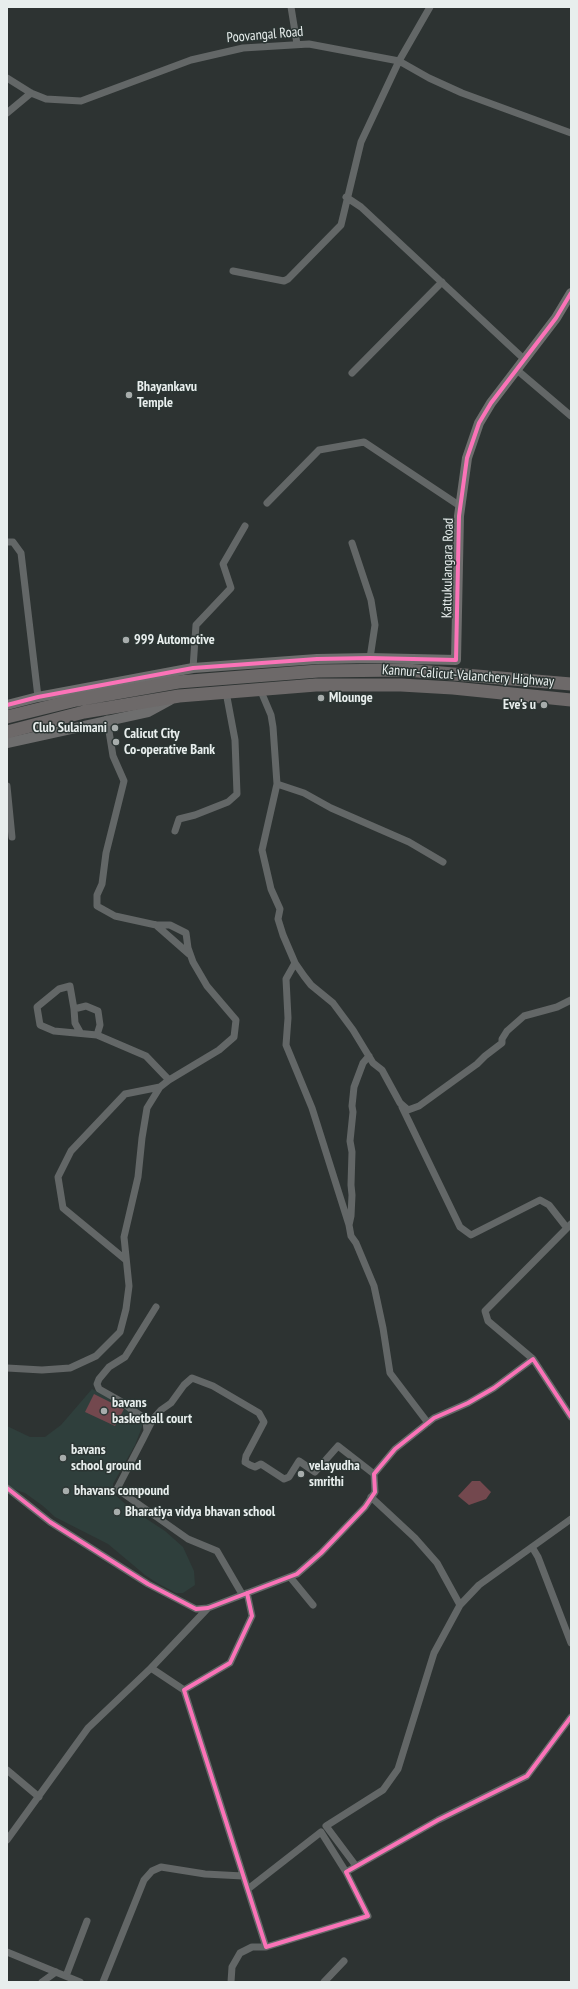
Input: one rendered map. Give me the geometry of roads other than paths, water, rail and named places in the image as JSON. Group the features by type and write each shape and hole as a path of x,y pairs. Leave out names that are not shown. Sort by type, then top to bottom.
{"highway":[{"name":"Kannur-Calicut-Valanchery Highway","path":"7,717 76,700 178,682 318,671 406,670 571,684"},
{"name":"Kannur-Calicut-Valanchery Highway","path":"7,732 84,712 179,696 316,685 401,685 453,688 571,700"}],"street":[{"path":"291,7 297,44"},
{"path":"232,271 284,281 288,279 341,225 346,197 361,142 399,61 430,7"},
{"name":"Poovangal Road","path":"8,78 31,93 46,99 81,101 191,60 243,48 309,44 399,61 429,78 462,93 571,133"},
{"path":"7,113 31,93"},
{"path":"346,197 361,207 525,360"},
{"path":"352,373 442,282"},
{"name":"Kattukulangara Road","path":"370,658 456,660 460,506 467,458 479,424 491,403 518,370 556,318 571,292"},
{"path":"518,370 571,416"},
{"path":"267,503 320,450 364,442 460,506"},
{"path":"193,668 196,625 230,588 223,564 245,526"},
{"path":"7,542 13,542 21,553 38,697"},
{"path":"7,705 38,697 193,668 317,659 370,658 375,625 371,600 352,543"},
{"path":"260,690 273,727 276,784 262,850 271,889 280,909 278,919 283,936 295,963 311,985 333,1003 353,1030 373,1063 382,1070 400,1103 460,1227 471,1235 540,1200 548,1205 569,1226 485,1311 488,1321 533,1359 571,1417"},
{"path":"175,831 179,819 195,815 228,802 237,794 235,740 226,692"},
{"path":"7,743 107,719 148,712 179,696"},
{"path":"7,1368 42,1370 70,1368 96,1356 120,1332 126,1309 129,1286 124,1237 138,1177 142,1138 148,1108 160,1087 169,1080 220,1050 234,1037 236,1020 207,986 191,956 188,948 186,933 170,925 156,925 114,916 97,906 97,895 102,884 106,853 124,781 113,756 107,719"},
{"path":"276,784 304,793 331,808 409,842 443,862"},
{"path":"7,786 12,837"},
{"path":"156,925 191,956"},
{"path":"295,963 286,980 288,1018 286,1045 312,1108 351,1236 356,1243 374,1286 383,1328 390,1373 428,1423"},
{"path":"80,1032 75,1023 70,986 59,989 37,1007 40,1025 54,1031 98,1034 146,1056 169,1080"},
{"path":"400,1103 408,1110 419,1106 477,1064 502,1043 502,1039 507,1031 524,1016 557,1007 571,1000"},
{"path":"74,1009 86,1006 98,1011 100,1025 98,1034"},
{"path":"348,1225 351,1216 352,1195 352,1152 350,1141 354,1087 363,1063 369,1056"},
{"path":"126,1260 63,1208 58,1177 71,1151 125,1094 160,1087"},
{"path":"147,1431 144,1417 122,1402 104,1393 99,1389 97,1384 99,1379 109,1367 125,1357 156,1307"},
{"path":"7,1488 50,1522 148,1584 196,1609 208,1608 297,1574 321,1553 365,1507 375,1492 374,1474 395,1449 428,1423 494,1388 533,1359"},
{"path":"184,1690 230,1663 252,1616 245,1594 217,1551 188,1539 117,1489 137,1453 153,1419 171,1403 184,1384 192,1378 213,1386 259,1413 264,1422 246,1456 245,1462 250,1465 255,1467 261,1464 284,1479 288,1477 299,1461 315,1472 338,1446 374,1474"},
{"path":"371,1497 415,1538 437,1563 460,1605"},
{"path":"356,1866 326,1826 383,1790 398,1769 434,1652 460,1605 479,1585 571,1519"},
{"path":"532,1547 538,1557 571,1643"},
{"path":"290,1577 313,1605"},
{"path":"7,1840 88,1728 150,1668 208,1608"},
{"path":"150,1668 184,1690 266,1947"},
{"path":"346,1872 438,1820 527,1776 571,1717"},
{"path":"7,1770 38,1797"},
{"path":"231,1982 232,1967 240,1953 252,1947 266,1947 368,1916 346,1872 321,1832 248,1889"},
{"path":"103,1982 144,1880 152,1871 161,1867 205,1874 243,1876"},
{"path":"66,1976 87,1921"},
{"path":"7,1952 80,1982"},
{"path":"324,1982 344,1961"},
{"path":"42,1982 56,1972"}],"place":[{"name":"Bhayankavu Temple","path":"129,395"},
{"name":"999 Automotive","path":"126,640"},
{"name":"Mlounge","path":"321,698"},
{"name":"Eve's u","path":"544,705"},
{"name":"Club Sulaimani","path":"115,728"},
{"name":"Calicut City Co-operative Bank","path":"116,742"},
{"name":"bavans basketball court","path":"104,1411"},
{"name":"bavans school ground","path":"63,1458"},
{"name":"velayudha smrithi","path":"301,1474"},
{"name":"bhavans compound","path":"66,1491"},
{"name":"Bharatiya vidya bhavan school","path":"117,1512"}]}
